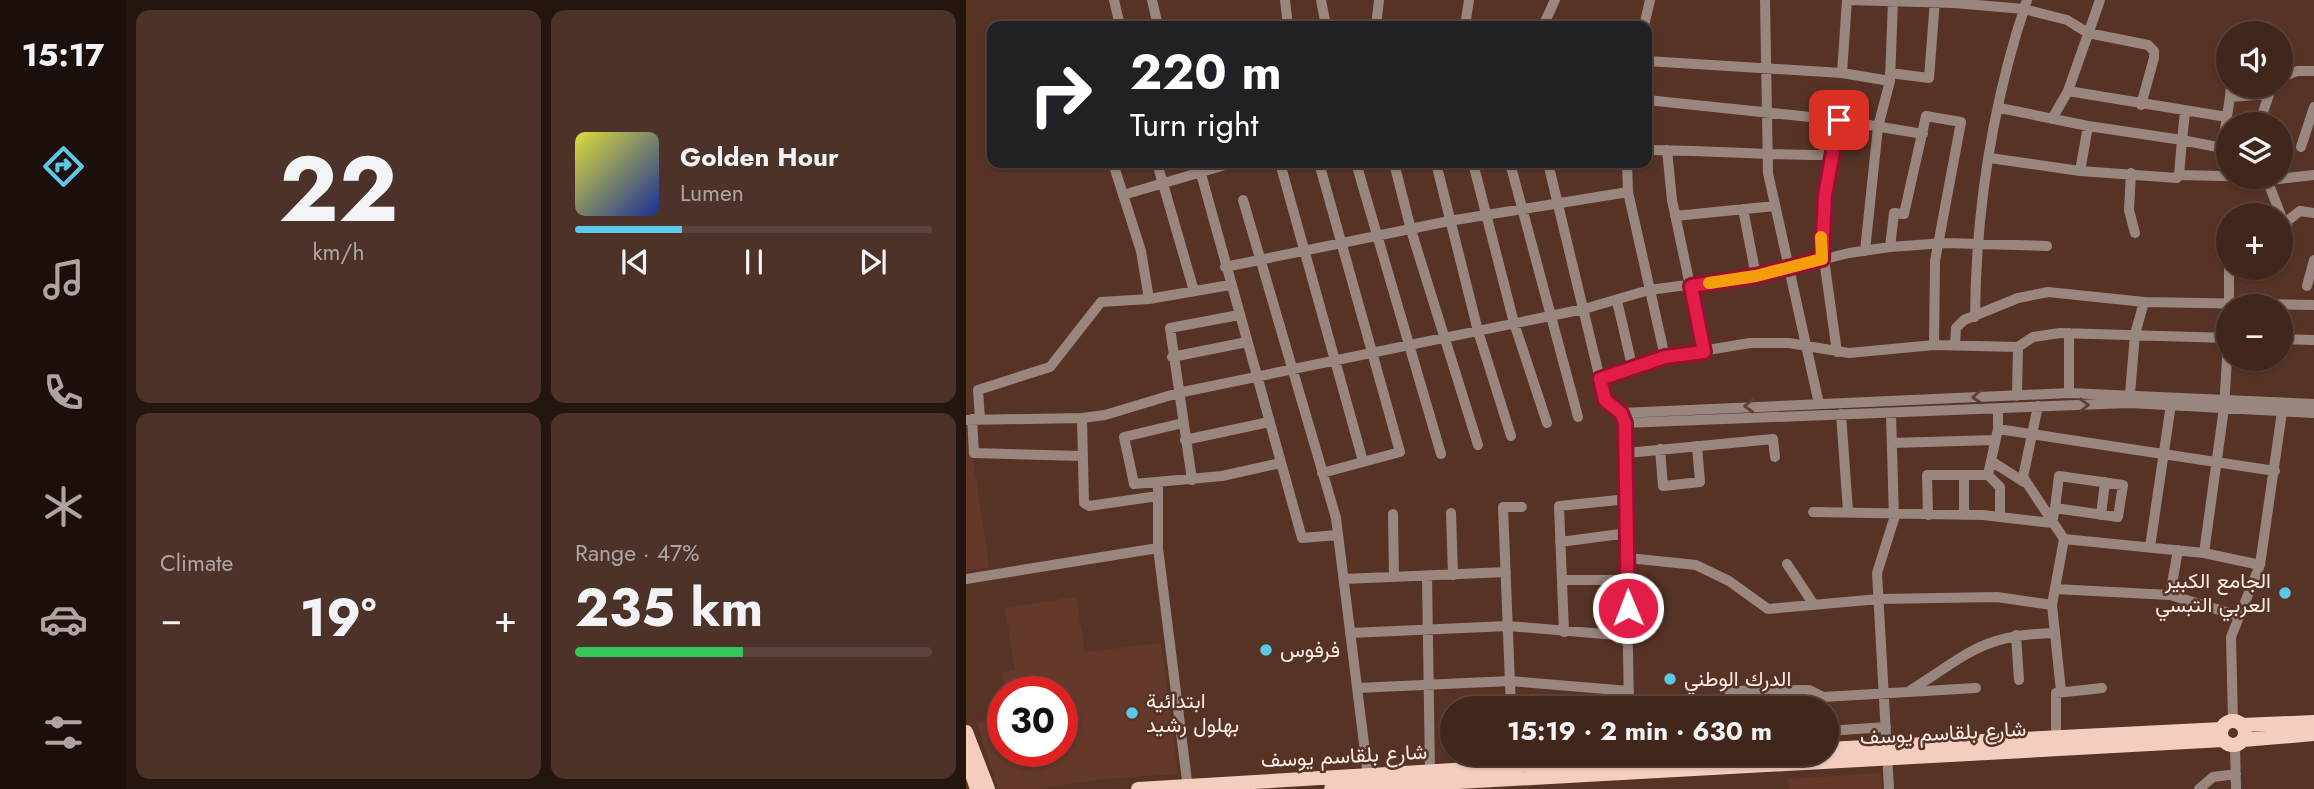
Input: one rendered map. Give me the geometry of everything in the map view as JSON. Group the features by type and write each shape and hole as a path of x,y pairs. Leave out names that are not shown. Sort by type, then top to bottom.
{"main road":[{"name":"شارع بلقاسم يوسف","path":"1839,749 1887,751 2233,734 2314,722"},
{"path":"966,732 988,789"},
{"name":"شارع بلقاسم يوسف","path":"1331,789 1554,782 2056,737 2314,734"},
{"path":"966,758 978,789"},
{"name":"شارع بلقاسم يوسف","path":"1138,789 1430,772 1475,766"}],"street":[{"path":"1114,0 1119,21"},
{"path":"1152,0 1157,21"},
{"path":"1285,0 1287,21"},
{"path":"1321,0 1325,21"},
{"path":"1377,21 1379,0"},
{"path":"1466,21 1469,0"},
{"path":"1545,21 1555,0"},
{"path":"1645,21 1650,0"},
{"path":"1765,0 1766,155 1819,404"},
{"path":"1842,73 1847,0 2025,5 2067,20 2088,33 2152,47 2154,58 2141,105"},
{"path":"2052,119 2068,91 2100,0"},
{"path":"1865,251 1878,127 1890,77 1893,1"},
{"path":"1652,61 1929,78 1935,2"},
{"path":"1975,317 1975,244 2000,108 2025,5"},
{"path":"2293,73 2314,71"},
{"path":"2068,91 2216,116"},
{"path":"1652,101 1839,120 1923,134"},
{"path":"2301,147 2314,107"},
{"path":"2000,108 2088,126 2216,147"},
{"path":"2179,175 2185,112"},
{"path":"1890,247 1894,213 1905,214 1926,116 1961,122 1935,261 1934,345"},
{"path":"1837,352 1822,259 1825,195 1839,120"},
{"path":"2080,171 2088,126"},
{"path":"1652,150 1833,155"},
{"path":"1667,150 1675,216 1704,352"},
{"path":"1990,158 2080,171 2177,178 2179,175 2216,176"},
{"path":"1115,168 1141,251 1149,299"},
{"path":"1158,168 1194,291"},
{"path":"1123,195 1163,183 1197,168"},
{"path":"1199,168 1302,538 1338,535"},
{"path":"1281,168 1363,461"},
{"path":"1320,168 1400,452 1322,473"},
{"path":"1357,168 1375,237 1441,454"},
{"path":"1395,168 1478,445"},
{"path":"1437,168 1478,331 1511,436"},
{"path":"1474,168 1484,215 1514,323 1547,423"},
{"path":"1511,168 1578,416"},
{"path":"1549,168 1605,400 1623,418 1628,499 1629,696"},
{"path":"1626,168 1628,192 1665,357"},
{"path":"2131,173 2129,210 2136,233"},
{"path":"2293,177 2314,175"},
{"path":"1225,267 1302,249 1449,221 1628,192"},
{"path":"1243,200 1338,535 1368,776"},
{"path":"1675,216 1775,206"},
{"path":"1743,209 1756,276"},
{"path":"2293,216 2300,211 2314,213"},
{"path":"972,420 1082,418 1118,412 1178,393 1584,309 1649,290 1756,276 1865,251 1939,244 2047,246"},
{"path":"2307,286 2314,260"},
{"path":"1082,456 974,453 972,420 978,390 1050,367 1101,302 1149,299 1230,285"},
{"path":"1955,345 1956,328 1975,317 2018,298 2048,292 2144,302 2216,304"},
{"path":"1617,301 1633,370"},
{"path":"2130,394 2135,334 2144,302"},
{"path":"2293,304 2314,304"},
{"path":"1192,480 1172,357 1170,328 1239,315"},
{"path":"1600,379 1665,357 1750,343 1806,346 1837,352 1934,345 2018,347 2033,337 2070,333 2216,339"},
{"path":"2069,393 2070,333"},
{"path":"2293,339 2314,340"},
{"path":"1172,357 1247,342"},
{"path":"2017,396 2018,347"},
{"path":"2204,553 2226,371"},
{"path":"1623,418 1819,404 2069,393 2130,394 2283,407 2314,413"},
{"path":"1623,418 1891,414 2038,406 2224,403"},
{"path":"2150,547 2171,404"},
{"path":"2283,407 2314,404"},
{"path":"2024,482 2030,433 2038,406"},
{"path":"2236,789 2230,645 2260,565 2283,407"},
{"path":"1988,475 1998,429 1998,410"},
{"path":"1841,414 1848,511"},
{"path":"1889,789 1878,565 1895,514 1891,414"},
{"path":"1082,418 1082,498 1089,506 1158,496"},
{"path":"1185,440 1269,422"},
{"path":"1183,423 1124,437 1134,484 1192,480 1281,463"},
{"path":"1998,429 2275,471"},
{"path":"1627,453 1773,439 1775,457"},
{"path":"1892,443 1994,440"},
{"path":"1660,449 1663,486 1688,484 1700,482 1697,446"},
{"path":"1991,461 2024,482 2064,539 2052,605 2061,691"},
{"path":"1928,514 1927,475 1988,475 2000,487 2000,517"},
{"path":"1964,475 1964,515"},
{"path":"2052,523 2059,476 2123,485 2118,517 2055,509"},
{"path":"2101,515 2105,482"},
{"path":"1158,483 1158,548 1188,788"},
{"path":"1564,632 1559,506 1628,499"},
{"path":"1511,696 1503,507 1522,506"},
{"path":"1813,512 1964,515 2052,523"},
{"path":"1451,513 1453,575"},
{"path":"1393,514 1394,577"},
{"path":"1560,542 1628,533"},
{"path":"2064,539 2204,553 2260,565"},
{"path":"966,579 1158,548"},
{"path":"2170,596 2178,550"},
{"path":"1628,558 1696,565 1729,581 1768,609 1879,599 1997,597 2052,605"},
{"path":"1787,564 1814,605"},
{"path":"1344,579 1506,572"},
{"path":"1427,576 1430,772"},
{"path":"1562,580 1628,580"},
{"path":"2055,589 2170,596 2239,616"},
{"path":"1350,633 1508,626 1628,636"},
{"path":"1909,692 1963,654 1995,639 2055,633"},
{"path":"2016,635 2019,681"},
{"path":"1357,688 1510,681 1629,691"},
{"path":"1729,691 1809,690 1823,697 1976,688"},
{"path":"2056,737 2055,696 2061,691 2102,688"},
{"path":"1774,690 1774,696"},
{"path":"1839,730 1886,727"},
{"path":"2199,789 2213,777 2236,774"}],"shaded area":[{"path":"969,432 989,567 966,571 966,433"},
{"path":"1076,597 1085,652 1161,643 1178,774 1104,779 1035,789 998,789 991,767 1078,767 1078,676 1002,676 1002,673 1015,670 1005,608"},
{"path":"987,721 987,754 977,723"},
{"path":"1881,773 1882,789 1789,789 1788,779"}],"slow traffic":[{"path":"1709,283 1756,276 1822,259 1821,237"}],"place":[{"name":"الجامع الكبير العربي التبسي","path":"2285,593"},
{"name":"فرفوس","path":"1266,650"},
{"name":"الدرك الوطني","path":"1670,679"},
{"name":"ابتدائية بهلول رشيد","path":"1132,713"}],"route":[{"path":"1628,608 1625,423 1621,413 1605,400 1600,379 1665,357 1704,352 1691,286 1756,276 1822,259 1825,195 1839,120"}]}
